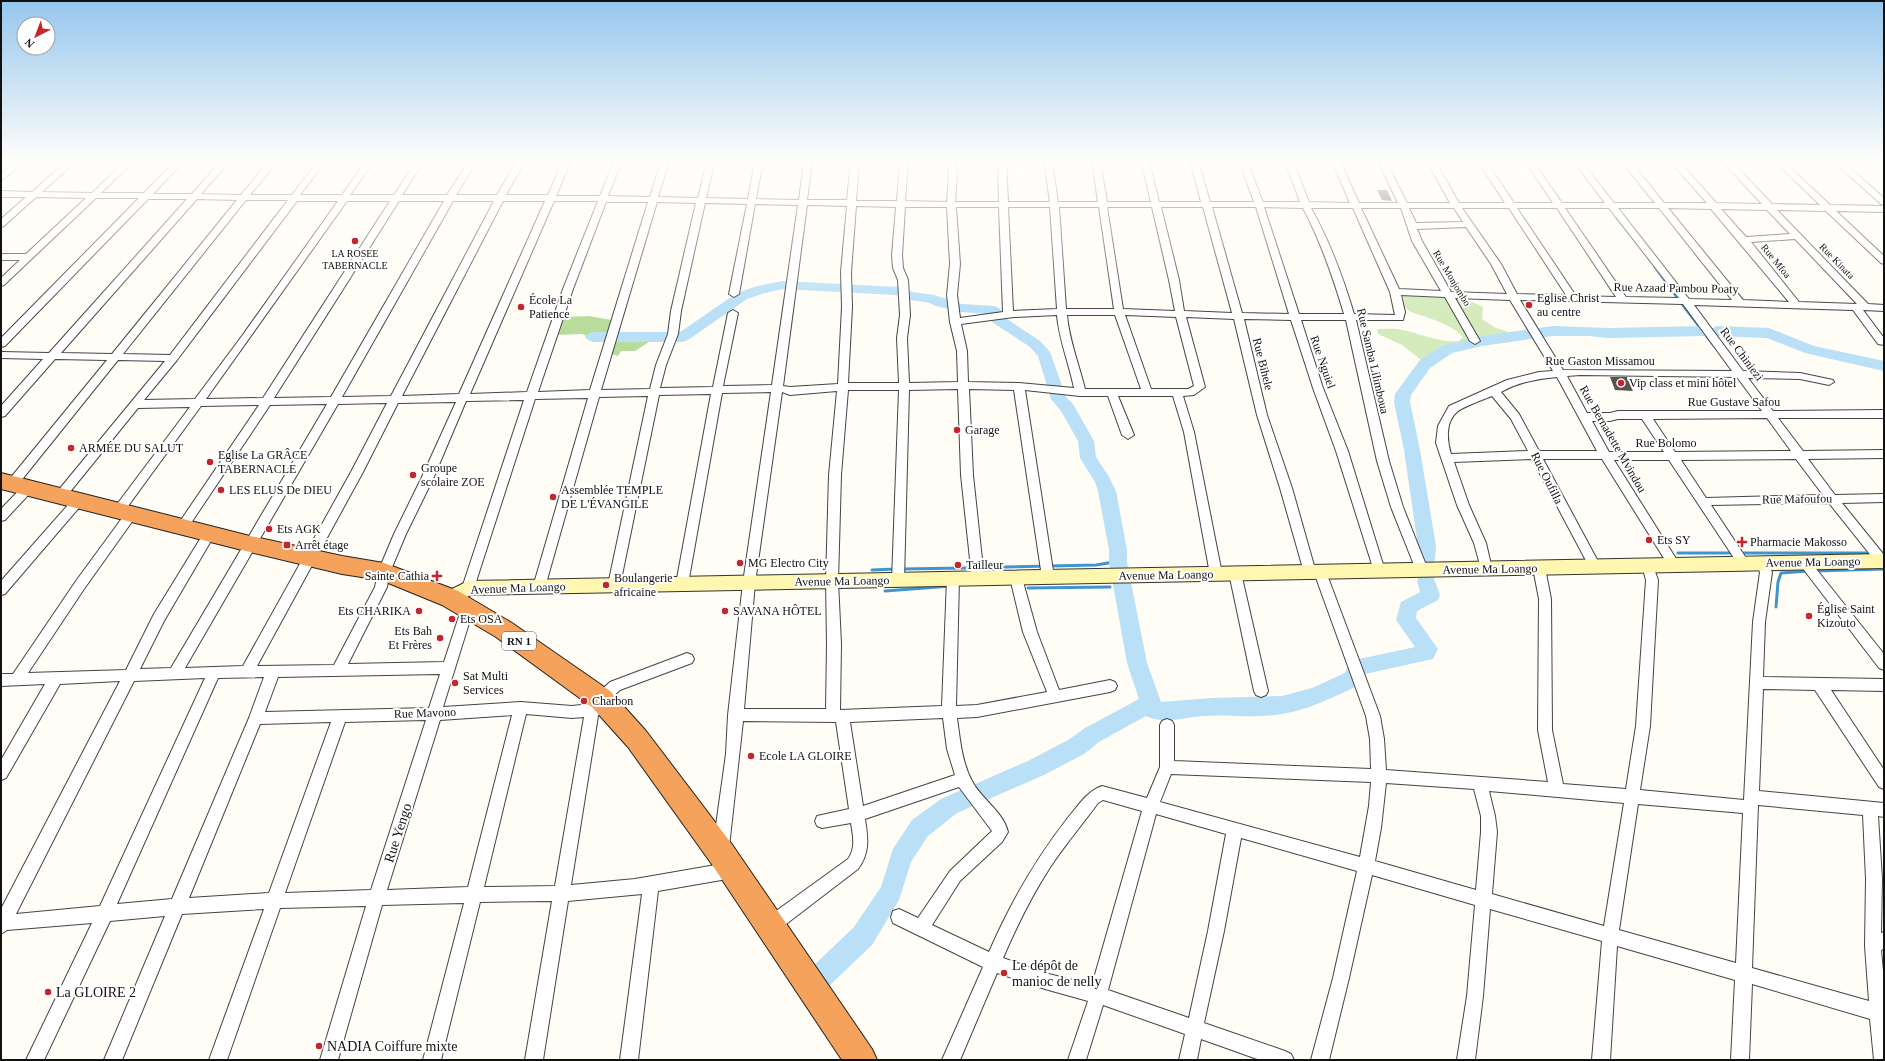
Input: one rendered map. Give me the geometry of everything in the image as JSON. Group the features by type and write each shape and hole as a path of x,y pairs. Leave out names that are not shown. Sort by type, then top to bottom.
{"highway":[{"name":"RN 1","path":"14,485 250,544 310,558 384,572 462,598 597,704 637,739 727,861 861,1060"}],"main road":[{"name":"Avenue Ma Loango","path":"462,598 539,587 614,585 1883,562"}],"street":[{"path":"1,224 17,211"},
{"path":"1,283 77,211"},
{"path":"1,344 131,211"},
{"path":"1,413 182,211"},
{"path":"1,517 14,485 117,356 183,270 233,211"},
{"path":"1,590 70,498 137,404 285,211"},
{"path":"17,680 197,403 246,338 336,211"},
{"path":"182,526 267,401 373,232 388,211"},
{"path":"175,673 335,400 443,211"},
{"path":"247,672 310,558 494,211"},
{"path":"338,670 381,587 384,572 544,211"},
{"name":"Rue Yengo","path":"329,1060 448,668 462,598 568,289 599,211"},
{"path":"539,587 565,486 650,211"},
{"path":"614,585 660,365 673,334 676,311 699,211"},
{"path":"734,294 750,211"},
{"path":"2,924 229,902 537,893 561,894 651,885 727,861 735,714 749,583 778,388 801,211"},
{"path":"771,925 853,864 859,856 861,848 857,815 837,716 832,581 835,475 843,387 847,307 846,272 850,211"},
{"path":"898,580 904,386 902,338 905,315 903,280 898,268 901,211"},
{"path":"951,211 955,264 952,295 955,322 961,342 967,475 978,578"},
{"path":"1004,211 1008,315"},
{"path":"1054,211 1060,312 1063,332 1075,368 1080,392"},
{"path":"1103,211 1119,312 1147,392"},
{"path":"137,404 394,400 778,388 790,391 843,387 904,386 1019,386 1080,392 1190,393 1200,387 1180,314 1158,211"},
{"name":"Rue Bihele","path":"1208,211 1238,316 1262,415 1315,572 1373,716 1377,732 1380,776 1375,822 1343,975 1320,1060"},
{"name":"Rue Nguiel","path":"1261,211 1294,317 1342,450 1379,571"},
{"name":"Rue Samba Lilimboua","path":"1309,211 1317,226 1337,273 1350,319 1383,461 1397,507 1422,570"},
{"path":"955,322 1008,315 1060,312 1119,312 1350,319 1400,318 1396,292 1359,211"},
{"name":"Rue Monjombo","path":"1406,211 1420,246 1475,340"},
{"name":"Rue Bernadette Mvindou","path":"1459,211 1496,264 1514,298 1585,417 1605,455 1674,565"},
{"path":"1514,211 1573,299"},
{"path":"1563,211 1623,300"},
{"name":"Rue Chiniezi","path":"1614,211 1686,300 1757,395 1798,454 1883,562"},
{"path":"1665,211 1739,302"},
{"name":"Rue Mfoa","path":"1717,211 1744,240 1796,304"},
{"name":"Rue Kinata","path":"1773,211 1861,307 1882,342"},
{"path":"1830,211 1884,261"},
{"path":"1412,226 1468,224"},
{"path":"1744,240 1798,236"},
{"path":"1,257 29,257"},
{"name":"Rue Azaad Pambou Poaty","path":"1396,292 1514,298 1686,300 1884,308"},
{"path":"682,584 733,313"},
{"path":"1,355 173,358"},
{"name":"Rue Gaston Missamou","path":"1486,569 1480,543 1463,505 1442,443 1442,426 1453,409 1527,376 1561,375 1580,372 1800,376 1828,382"},
{"path":"1019,386 1048,577"},
{"name":"Rue Oufilla","path":"1494,391 1515,417 1596,567"},
{"path":"1112,393 1128,435"},
{"path":"1177,393 1189,432 1216,574"},
{"name":"Rue Gustave Safou","path":"1585,417 1644,415 1884,414"},
{"path":"1644,415 1672,456 1753,564 1766,572 1759,622 1742,974 1740,1060"},
{"name":"Rue Bolomo","path":"1448,458 1535,455 1672,456 1884,454"},
{"name":"Rue Mafoufou","path":"1710,501 1884,498"},
{"path":"2,924 159,618 209,534"},
{"path":"1805,563 1884,664"},
{"path":"1601,1060 1610,936 1643,726 1652,580 1648,566"},
{"path":"1539,568 1545,604 1544,730 1557,789"},
{"path":"1235,573 1261,691"},
{"path":"1016,578 1030,632 1055,696"},
{"path":"920,928 955,876 997,837 1000,832 999,827 965,784 954,749 949,712 953,579"},
{"path":"534,1060 561,894 597,704 615,686 687,659"},
{"path":"1,680 175,673 448,668"},
{"path":"113,1060 256,718 273,671"},
{"path":"35,1060 105,913 214,672"},
{"path":"1,773 56,678"},
{"path":"1756,683 1884,684"},
{"path":"1819,684 1884,782"},
{"path":"735,714 837,716 977,711 1110,686"},
{"name":"Rue Mavono","path":"256,718 433,714 521,708 572,712 597,704"},
{"path":"432,1060 521,708"},
{"path":"218,1060 340,716"},
{"path":"1077,1060 1098,995 1151,806 1166,767 1167,725"},
{"path":"1166,767 1380,776 1480,782 1632,796 1877,809 1874,878 1879,943 1883,1060"},
{"path":"822,821 857,815 964,779"},
{"path":"1466,1060 1475,996 1489,832 1488,816 1480,782"},
{"path":"951,1060 993,963 1024,897 1038,872 1092,798 1097,795 1106,794 1366,866 1881,1013"},
{"path":"1188,1060 1196,1029 1234,829"},
{"path":"629,1060 651,885"},
{"path":"898,917 993,963 1045,981 1098,995 1285,1060"}],"green space":[{"path":"1410,290 1448,295 1475,303 1483,307 1482,319 1494,327 1511,333 1506,337 1443,350 1430,360 1421,360 1402,345 1378,334 1377,329 1400,329 1445,341 1459,341 1463,337 1452,328 1430,318 1409,311 1405,307 1403,297"},
{"path":"589,316 617,321 620,329 619,339 654,334 652,340 635,351 621,351 618,356 608,353 612,341 605,339 602,335 591,338 582,334 557,335 562,317"}],"building":[{"name":"Vip class et mini hôtel","path":"1610,377 1627,377 1633,391 1615,390"}],"waterway":[{"path":"1616,217 1641,248"},
{"path":"1654,266 1678,299"},
{"path":"593,337 683,337 742,296 762,289 783,285 899,291 910,296 934,299 941,303 962,308 990,309 995,312 997,319 1035,344 1045,355 1059,399 1067,408 1086,441 1088,458 1103,481 1107,491 1118,550 1118,562 1137,663 1151,703"},
{"path":"1681,303 1714,346"},
{"path":"1426,559 1427,546 1414,471 1412,450 1405,418 1405,410 1402,402 1403,394 1425,364 1447,349 1482,341 1553,331 1589,331 1608,333 1705,331"},
{"path":"1717,331 1769,333 1810,350 1884,366"},
{"path":"1678,553 1731,553"},
{"path":"1744,553 1871,553"},
{"path":"1004,567 1096,565 1114,562"},
{"path":"902,569 966,568"},
{"path":"872,570 896,569"},
{"path":"1814,571 1884,569"},
{"path":"1776,607 1778,582 1781,573 1808,571"},
{"path":"1151,703 1154,710 1161,711 1222,706 1263,707 1282,705 1319,694 1354,678 1357,667 1426,653 1428,649 1406,620 1408,607 1431,595 1426,581"},
{"path":"885,591 951,586"},
{"path":"1028,588 1110,587"},
{"path":"820,977 863,936 891,892 901,857 920,828 949,806 1036,768 1076,747 1092,735 1151,703"}],"place":[{"name":"LA ROSEE TABERNACLE","path":"355,241"},
{"name":"Eglise Christ au centre","path":"1529,305"},
{"name":"École La Patience","path":"521,307"},
{"name":"Vip class et mini hôtel","path":"1621,383"},
{"name":"Garage","path":"957,430"},
{"name":"ARMÉE DU SALUT","path":"71,448"},
{"name":"Eglise La GRÂCE TABERNACLE","path":"210,462"},
{"name":"Groupe scolaire ZOE","path":"413,475"},
{"name":"LES ELUS De DIEU","path":"221,490"},
{"name":"Assemblée TEMPLE DE L'ÉVANGILE","path":"553,497"},
{"name":"Ets AGK","path":"269,529"},
{"name":"Ets SY","path":"1649,540"},
{"name":"Pharmacie Makosso","path":"1742,542"},
{"name":"Arrêt étage","path":"287,545"},
{"name":"MG Electro City","path":"740,563"},
{"name":"Tailleur","path":"958,565"},
{"name":"Sainte Cathia","path":"437,576"},
{"name":"Boulangerie africaine","path":"606,585"},
{"name":"Ets CHARIKA","path":"419,611"},
{"name":"SAVANA HÔTEL","path":"725,611"},
{"name":"Église Saint Kizouto","path":"1809,616"},
{"name":"Ets OSA","path":"452,619"},
{"name":"Ets Bah Et Frères","path":"440,638"},
{"name":"Sat Multi Services","path":"455,683"},
{"name":"Charbon","path":"584,701"},
{"name":"Ecole LA GLOIRE","path":"751,756"},
{"name":"Le dépôt de manioc de nelly","path":"1004,973"},
{"name":"La GLOIRE 2","path":"48,992"},
{"name":"NADIA Coiffure mixte","path":"319,1046"}]}
